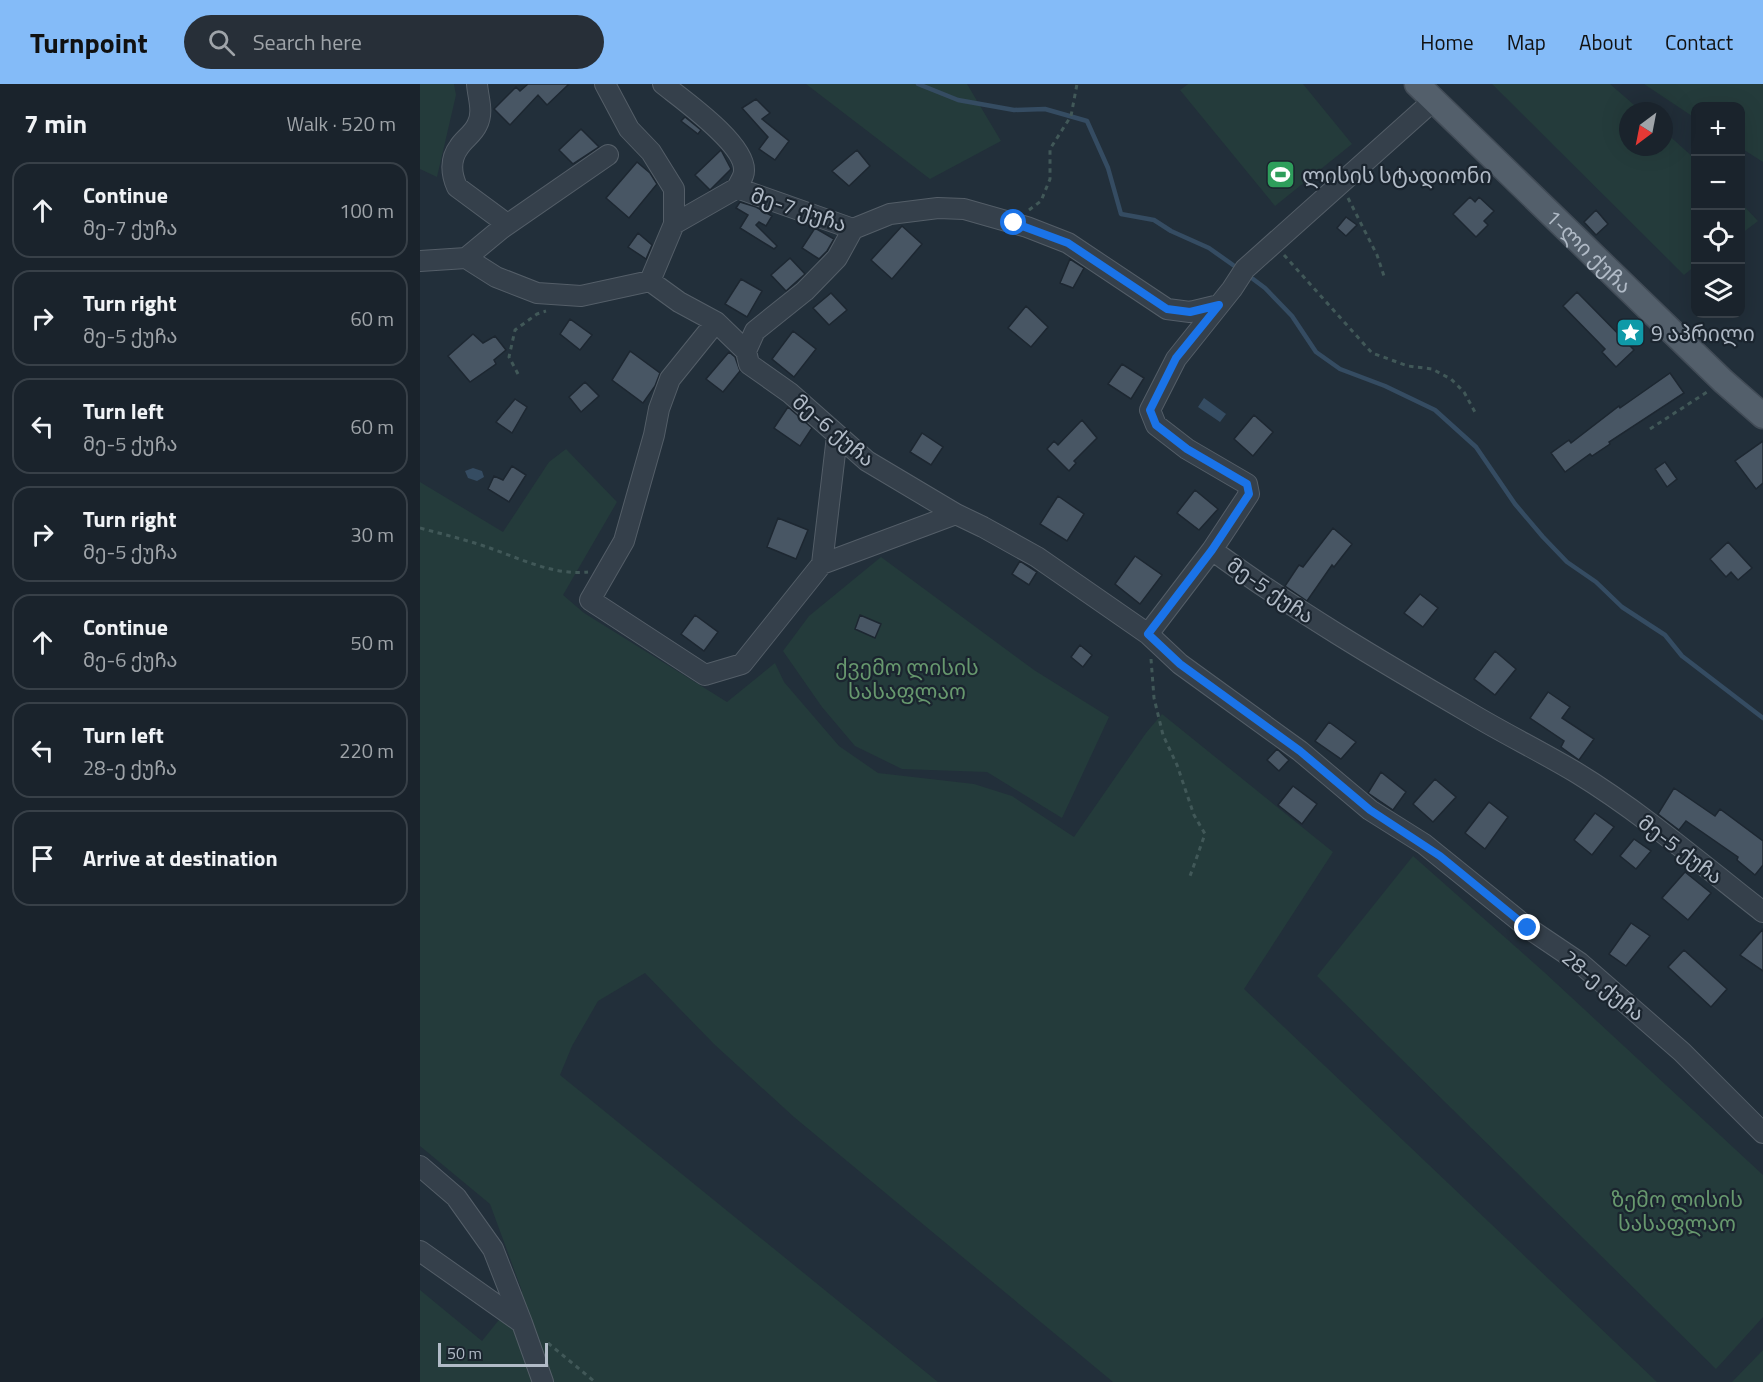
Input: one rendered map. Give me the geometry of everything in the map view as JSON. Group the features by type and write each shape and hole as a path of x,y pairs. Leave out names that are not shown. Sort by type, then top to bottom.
{"main road":[{"name":"1-ლი ქუჩა","path":"1425,92 1763,416"}],"street":[{"path":"477,84 481,110 478,125 458,147 453,160 453,178 457,187 507,224"},
{"path":"466,258 496,277 537,293 581,296 650,282 674,224 674,189 651,152 629,129 605,84"},
{"path":"663,84 709,122 737,150 744,172 737,188"},
{"name":"მე-5 ქუჩა","path":"1425,92 1340,183 1245,269 1176,358 1150,410 1156,425 1187,449 1247,484 1249,494 1212,550 1251,579 1313,619 1579,774 1654,827 1763,912"},
{"path":"420,261 466,258 507,224 608,155"},
{"name":"მე-7 ქუჩა","path":"674,224 737,188 853,229 890,214 938,208 964,208 1068,243 1167,309 1190,312 1219,305"},
{"path":"746,351 755,332 805,291 837,258 853,229"},
{"name":"მე-6 ქუჩა","path":"650,282 678,302 716,322 746,351 749,364 790,393 867,460 956,514 1036,557 1148,634"},
{"path":"716,322 670,379 658,410 654,435 624,541 590,600 705,675 742,664 822,564 956,514"},
{"path":"822,564 837,436"},
{"path":"1148,634 1212,550"},
{"name":"28-ე ქუჩა","path":"1148,634 1180,664 1300,751 1370,810 1424,844 1528,928 1580,963 1682,1052 1763,1133"},
{"path":"420,1166 456,1197 493,1249 543,1382"},
{"path":"420,1251 522,1323"}],"path":[{"path":"1014,223 1041,201 1050,179 1050,149 1071,116 1077,84"},
{"path":"1340,183 1377,255 1384,276"},
{"path":"1273,242 1372,353 1407,366 1432,369 1451,379 1464,392 1476,414"},
{"path":"518,375 509,357 515,330 537,314 548,310"},
{"path":"1650,429 1724,381"},
{"path":"420,528 463,539 526,563 579,573 608,570"},
{"path":"1148,634 1154,698 1163,735 1178,765 1194,815 1205,834 1189,879"},
{"path":"547,1342 595,1382"}],"green space":[{"path":"420,84 454,84 456,95 437,177 420,169"},
{"path":"806,84 967,84 1001,141 930,179"},
{"name":"ლისის სტადიონი","path":"1188,84 1303,84 1352,144 1275,206 1180,90"},
{"path":"1492,84 1610,84 1631,102 1619,102 1619,156 1673,156 1673,139 1691,155 1691,269 1684,275"},
{"path":"1644,84 1763,84 1763,162 1745,151 1745,102 1691,102 1691,115"},
{"path":"1745,207 1758,221 1745,231"},
{"path":"566,449 617,502 563,595 584,613 727,702 775,663 784,682 839,746 878,773 974,784 1012,796 1074,837 1146,733 1162,714 1333,852 1244,989 1657,1382 1113,1382 794,1117 714,1044 645,973 598,1001 572,1046 560,1075 938,1382 420,1382 420,1290 482,1341 522,1291 490,1204 420,1146 420,482 503,532 549,462"},
{"name":"ქვემო ლისის სასაფლაო","path":"881,557 1034,670 1109,717 1062,818 987,772 902,769 855,746 822,707 783,651 809,616"},
{"name":"ზემო ლისის სასაფლაო","path":"1413,856 1544,972 1763,1175 1763,1317 1716,1369 1317,976"},
{"path":"1763,1350 1763,1382 1732,1382"}],"water":[{"path":"1204,398 1226,414 1220,422 1198,407"},
{"path":"473,468 482,471 484,477 477,481 468,478 465,471"}],"building":[{"path":"528,84 569,84 547,105 538,95 510,125 494,109 516,87 520,91"},
{"path":"756,99 770,113 762,119 789,141 775,160 759,149 768,137 742,108"},
{"path":"685,117 701,130 698,134 681,121"},
{"path":"581,129 599,147 573,164 559,150"},
{"path":"721,150 731,169 710,190 695,175"},
{"path":"857,150 870,166 849,186 832,171"},
{"path":"637,162 650,173 657,184 629,218 606,198"},
{"path":"1470,197 1475,202 1479,197 1494,211 1484,221 1488,225 1476,237 1453,214"},
{"path":"740,202 756,207 772,216 766,226 759,222 756,225 777,246 774,249 740,228 748,215 736,208"},
{"path":"1596,210 1608,224 1596,235 1584,222"},
{"path":"1346,217 1357,225 1346,236 1337,228"},
{"path":"902,226 922,244 892,279 871,260"},
{"path":"815,228 834,239 819,259 802,248"},
{"path":"638,233 652,245 646,259 628,247"},
{"path":"790,258 805,274 786,291 771,275"},
{"path":"1070,259 1084,268 1073,288 1060,283"},
{"path":"741,279 762,291 747,317 725,304"},
{"path":"1577,292 1634,350 1616,367 1602,352 1605,349 1563,306"},
{"path":"831,293 847,310 829,325 813,308"},
{"path":"1026,306 1048,327 1031,347 1008,328"},
{"path":"570,319 592,335 580,350 560,334"},
{"path":"793,331 816,349 794,377 772,359"},
{"path":"473,334 483,343 495,336 506,350 494,360 496,364 470,382 448,356"},
{"path":"630,351 660,373 655,386 643,403 612,380"},
{"path":"729,352 735,357 740,371 723,392 706,379"},
{"path":"1122,364 1144,378 1131,399 1108,384"},
{"path":"1670,373 1684,393 1565,472 1551,453 1569,440 1571,443 1619,406 1620,408"},
{"path":"585,382 599,396 581,412 569,397"},
{"path":"515,399 527,407 512,433 496,422"},
{"path":"788,407 812,428 800,446 774,428"},
{"path":"1254,415 1273,432 1253,456 1234,439"},
{"path":"1082,420 1097,438 1074,461 1076,463 1069,471 1047,449 1054,441 1058,445"},
{"path":"922,433 943,447 931,465 910,452"},
{"path":"1763,441 1763,483 1756,489 1735,461"},
{"path":"1665,462 1677,479 1667,487 1655,469"},
{"path":"512,466 526,475 509,502 488,489 494,476 503,480"},
{"path":"1195,490 1218,509 1199,530 1177,513"},
{"path":"1058,496 1084,514 1067,541 1040,524"},
{"path":"778,518 808,530 796,559 767,547"},
{"path":"1333,528 1352,544 1334,567 1332,565 1307,601 1285,586 1299,565 1303,567"},
{"path":"1728,542 1752,568 1738,580 1731,572 1726,577 1710,559"},
{"path":"1135,556 1162,575 1140,604 1115,584"},
{"path":"1020,561 1037,572 1029,585 1012,574"},
{"path":"1420,594 1438,608 1423,627 1404,613"},
{"path":"695,615 718,632 704,651 681,634"},
{"path":"860,615 881,624 875,638 855,629"},
{"path":"1080,645 1092,655 1083,667 1071,657"},
{"path":"1495,651 1516,669 1495,695 1474,679"},
{"path":"1548,692 1570,707 1562,718 1594,739 1579,760 1561,747 1564,741 1530,718"},
{"path":"1329,722 1356,742 1341,759 1315,741"},
{"path":"1277,749 1289,760 1279,771 1267,760"},
{"path":"1381,772 1406,792 1393,810 1368,793"},
{"path":"1435,779 1456,797 1433,822 1413,804"},
{"path":"1293,786 1317,804 1302,824 1278,805"},
{"path":"1674,788 1715,816 1720,809 1763,841 1763,865 1755,875 1737,860 1738,857 1686,821 1679,830 1658,814"},
{"path":"1489,802 1508,817 1485,849 1465,833"},
{"path":"1595,813 1614,827 1592,855 1574,840"},
{"path":"1634,839 1651,851 1636,869 1620,856"},
{"path":"1685,872 1711,893 1688,920 1662,898"},
{"path":"1631,923 1650,936 1626,966 1609,954"},
{"path":"1763,929 1763,971 1740,955"},
{"path":"1684,950 1727,989 1711,1007 1668,967"}],"waterway":[{"path":"918,84 958,100 1014,110 1045,109 1087,121 1108,168 1121,214 1154,220 1171,231 1209,248 1233,265"},
{"path":"1253,279 1292,316 1316,352 1340,369 1385,386 1435,410 1476,447 1515,504 1567,562 1596,582 1622,607 1665,635 1682,656 1763,718"}],"place":[{"name":"ლისის სტადიონი","path":"1281,175"},
{"name":"9 აპრილი","path":"1630,333"}],"route":[{"path":"1014,223 1068,243 1167,309 1190,312 1219,305 1176,358 1150,410 1156,425 1187,449 1247,484 1249,494 1212,550 1148,634 1180,664 1300,751 1370,810 1440,856 1528,928"}]}
